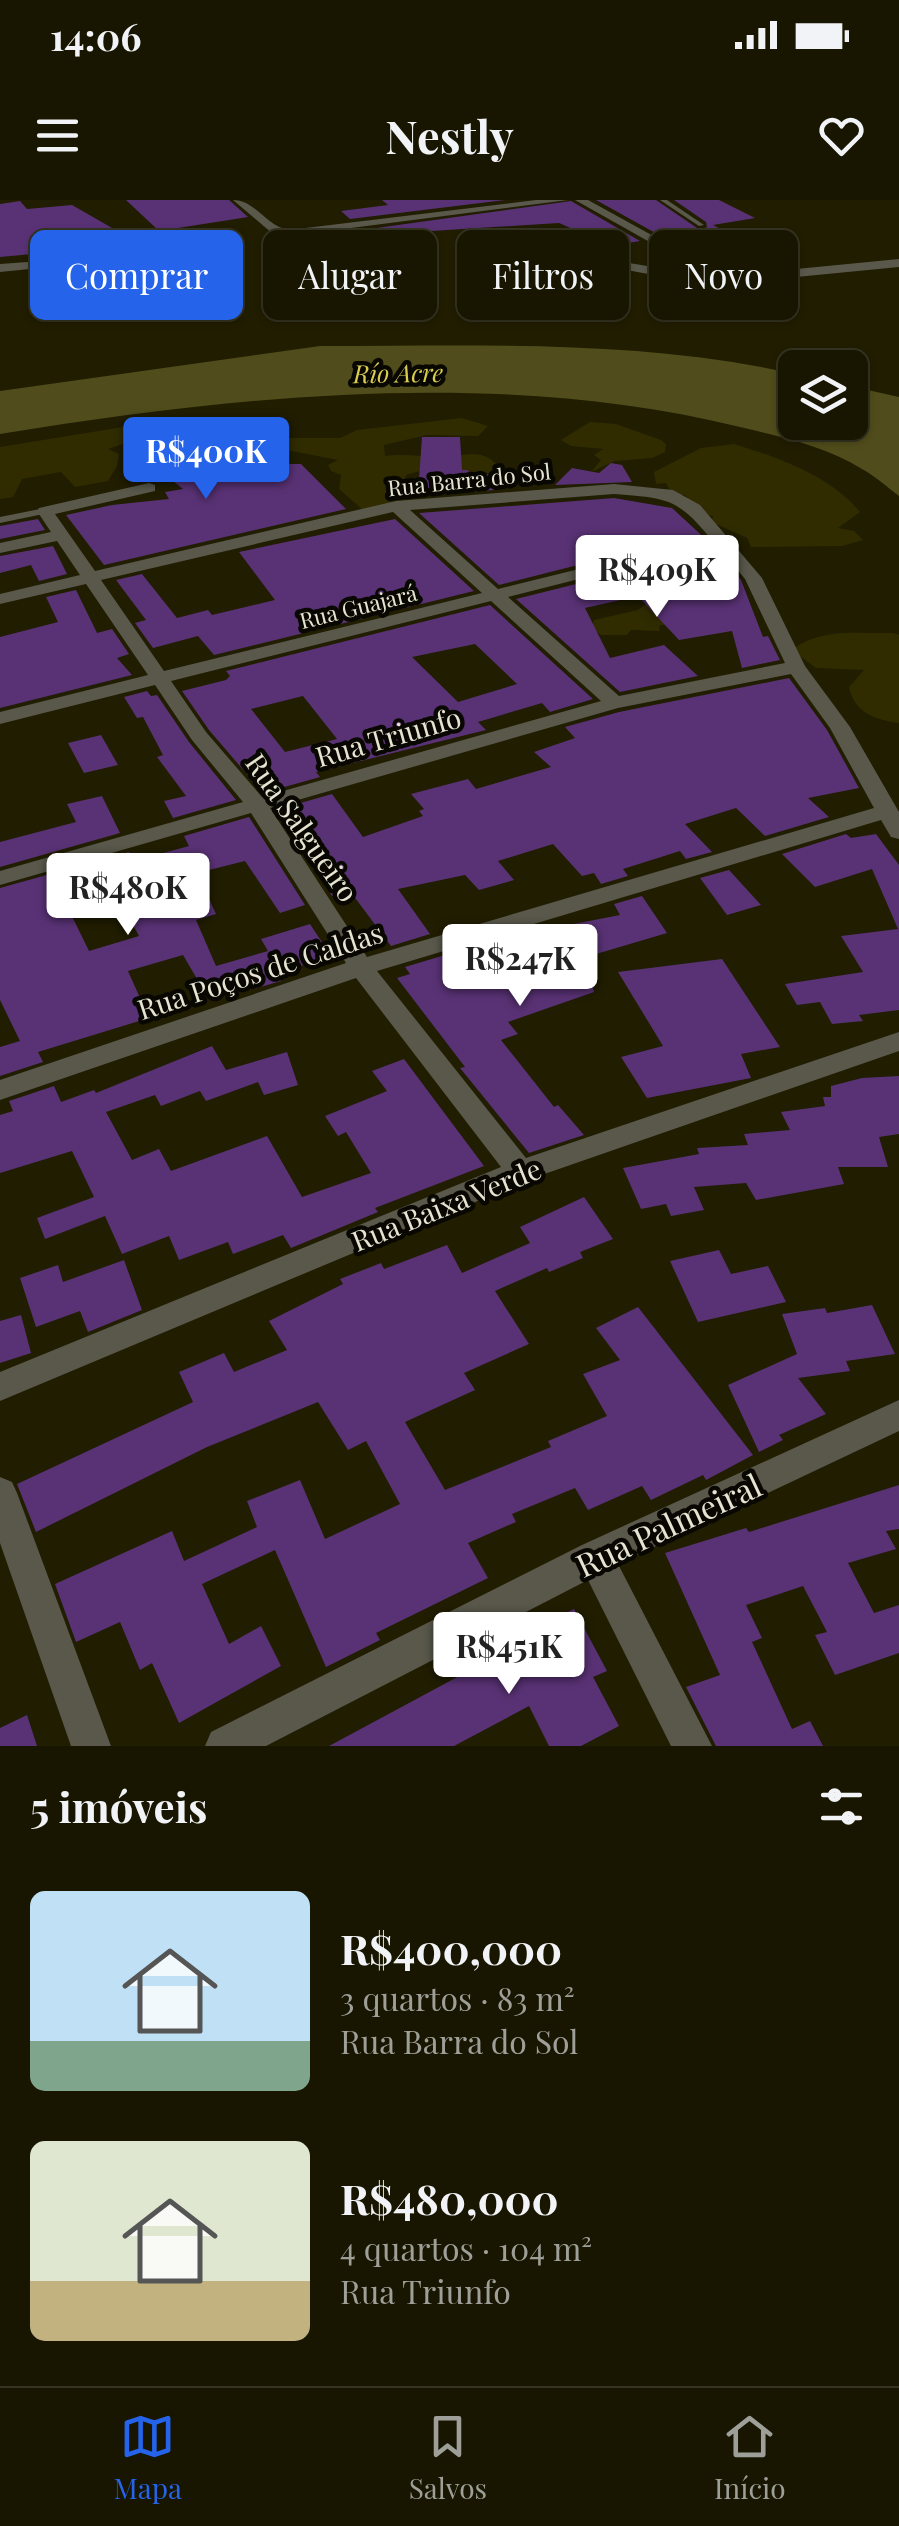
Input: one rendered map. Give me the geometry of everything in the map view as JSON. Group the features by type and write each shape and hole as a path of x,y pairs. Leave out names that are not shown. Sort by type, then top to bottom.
{"street":[{"path":"238,200 278,232 296,233 563,200"},
{"path":"580,200 649,241"},
{"path":"798,273 899,263"},
{"path":"0,268 30,265"},
{"path":"45,510 150,488"},
{"name":"Rua Barra do Sol","path":"0,599 396,506 596,490 652,490 684,501 730,549"},
{"path":"396,506 615,703"},
{"name":"Rua Salgueiro","path":"45,510 58,536 200,736 257,805 361,967 520,1171"},
{"path":"0,548 58,536"},
{"path":"730,549 753,578 796,667 840,728 893,822"},
{"name":"Rua Guajará","path":"0,718 575,575 730,549"},
{"name":"Rua Triunfo","path":"0,878 615,703 796,667"},
{"name":"Rua Poços de Caldas","path":"0,1090 361,967 893,822"},
{"name":"Rua Baixa Verde","path":"0,1388 520,1171 899,1041"},
{"name":"Rua Palmeiral","path":"225,1746 595,1557 899,1415"},
{"path":"0,1493 91,1746"},
{"path":"595,1557 692,1746"}],"lane":[{"path":"663,200 701,225"},
{"path":"0,520 45,510"}],"shaded area":[{"path":"462,418 488,426 478,436 427,435 384,445 385,456 479,455 498,466 494,472 469,477 465,471 420,471 406,475 405,481 389,480 391,504 363,510 339,489 341,475 328,465 338,460 255,444 265,438 340,438 357,430"},
{"path":"590,422 616,424 661,440 666,444 665,452 652,458 615,461 591,472 601,460 594,455 603,449 571,446 561,440"},
{"path":"129,426 123,444 108,449 119,454 108,481 75,487 61,472 22,479 13,497 0,499 0,447"},
{"path":"734,444 785,462 834,488 860,512 838,528 854,531 863,540 842,546 751,547 747,538 712,522 713,516 700,513 685,495 672,494 666,483 656,484 654,472 701,448"},
{"path":"646,604 672,625 660,625 659,631 631,630 627,635 601,635 592,628 594,620 638,610"},
{"path":"828,635 899,635 899,723 874,717 856,703 849,687 864,670 816,668 792,650"}],"water":[{"name":"Río Acre","path":"320,346 618,350 778,371 778,437 649,409 557,398 464,393 277,399 0,434 0,391"},
{"path":"868,390 899,397 899,496 872,475 818,448 790,440 868,440"}],"building":[{"path":"126,200 229,200 248,217 165,230 158,230"},
{"path":"382,200 505,200 350,219 341,211 388,205"},
{"path":"596,200 656,200 700,230 650,230"},
{"path":"674,200 719,200 755,218 713,225 722,230 700,230 707,227 706,222"},
{"path":"20,201 27,209 72,205 116,230 30,230 30,254 0,257 0,204"},
{"path":"571,201 621,230 575,230 559,223 437,231 362,230"},
{"path":"422,437 460,437 462,470 469,474 492,474 494,490 393,498 393,482 419,480"},
{"path":"216,441 242,441 237,448 276,448 274,464 301,464 346,509 104,565 66,515 169,499 165,492 183,489 142,456"},
{"path":"611,463 622,465 632,482 555,485 572,468 599,473"},
{"path":"614,498 672,508 710,543 574,566 499,585 419,513"},
{"path":"38,519 45,530 0,539 0,526"},
{"path":"395,519 474,591 214,655 198,636 153,648 135,623 146,620 116,580 142,574 177,618 208,610 212,615 275,600 239,552"},
{"path":"53,546 67,574 39,581 31,565 0,573 0,556"},
{"path":"724,559 741,580 763,637 768,636 780,660 742,668 732,631 679,640 638,596 585,608 610,658 664,645 698,676 620,692 516,599 576,584"},
{"path":"76,590 97,633 112,629 129,654 117,658 132,675 0,708 0,637 58,622 46,597"},
{"path":"490,605 593,699 550,712 542,703 478,722 486,730 316,772 320,777 263,793 209,730 182,691 226,680 230,676 226,671","holes":["475,644 517,684 458,702 412,657","303,696 337,739 285,752 251,709"]},
{"path":"789,678 827,730 859,788 808,798 829,817 765,836 736,808 685,824 712,852 686,859 680,851 623,869 628,876 601,884 594,873 582,876 553,844 498,861 514,880 479,890 465,875 398,889 430,934 391,946 350,891 332,896 276,810 332,794 363,837 423,816 419,811 424,809 411,794 468,779 476,789 551,767 534,752 575,738 565,727 619,712"},
{"path":"147,691 151,696 157,695 236,800 173,818 164,801 186,796 157,757 163,755 143,717 137,718 124,697"},
{"path":"101,735 118,765 84,773 68,743"},
{"path":"102,796 120,833 0,867 0,842 76,822 67,804"},
{"path":"249,817 305,905 280,913 245,861 197,873 216,914 196,920 216,966 268,951 261,939 310,924 331,956 276,974 281,981 254,989 249,982 207,996 183,955 128,971 149,1018 38,1052 43,1062 0,1076 0,1047 20,1041 0,1000 0,888 129,852 134,861 189,846 184,836","holes":["115,893 139,936 89,951 67,906"]},
{"path":"846,834 851,838 876,834 899,865 899,1010 859,1015 863,1021 832,1024 820,1002 797,1005 785,984 863,972 841,936 898,929 872,869 815,887 782,854"},
{"path":"729,870 761,905 727,915 700,878"},
{"path":"642,896 667,933 586,957 594,992 508,1022 518,1034 501,1040 554,1107 558,1105 584,1135 529,1153 460,1068 465,1067 397,978 410,974 405,967 445,955 453,967 503,951 499,946 520,939 517,935 620,915 614,904"},
{"path":"722,959 780,1047 741,1054 751,1078 647,1098 621,1057 663,1046 618,972"},
{"path":"212,1046 226,1070 287,1052 298,1085 264,1095 258,1082 206,1101 200,1091 161,1106 155,1095 106,1112 132,1160 159,1149 171,1171 267,1136 302,1197 371,1173 346,1132 338,1136 325,1116 387,1091 372,1071 404,1059 484,1166 375,1208 378,1212 291,1248 283,1235 233,1254 228,1242 179,1260 169,1236 122,1254 105,1216 45,1239 37,1218 94,1197 72,1151 0,1173 0,1115 13,1111 9,1101 54,1086 61,1102 94,1090 96,1093"},
{"path":"899,1076 899,1134 879,1137 888,1167 838,1167 844,1184 756,1200 746,1183 694,1187 704,1210 671,1216 666,1204 641,1209 623,1168 699,1154 697,1148 748,1145 744,1134 790,1130 781,1112 825,1106 823,1097 831,1097 831,1086 862,1078"},
{"path":"584,1197 613,1239 580,1252 583,1258 549,1272 547,1268 495,1291 529,1344 464,1373 475,1390 405,1422 445,1490 551,1447 548,1441 607,1416 583,1374 620,1360 596,1328 638,1307 753,1455 706,1480 703,1475 651,1500 642,1486 588,1510 575,1488 512,1514 516,1522 468,1543 488,1578 376,1633 380,1640 326,1667 275,1550 202,1584 229,1644 261,1626 281,1666 179,1723 152,1663 140,1670 120,1622 76,1642 55,1584 172,1531 184,1561 257,1527 247,1501 300,1480 325,1539 400,1504 366,1441 348,1450 318,1402 207,1447 36,1532 17,1484 193,1402 179,1372 224,1353 234,1372 287,1350 269,1321 343,1284 340,1279 381,1263 384,1269 447,1245 462,1273 530,1243 520,1227"},
{"path":"719,1250 731,1274 768,1266 786,1302 698,1322 670,1261"},
{"path":"124,1260 142,1310 88,1332 80,1311 36,1327 20,1278 58,1265 63,1282"},
{"path":"872,1305 895,1354 846,1361 850,1371 798,1378 826,1414 779,1435 783,1440 759,1452 728,1385 797,1354 782,1314 825,1308 827,1313"},
{"path":"21,1315 31,1353 0,1363 0,1321"},
{"path":"899,1485 899,1529 886,1531 896,1549 848,1563 874,1613 899,1605 899,1653 835,1675 815,1635 827,1632 803,1586 746,1605 762,1638 752,1642 792,1729 810,1721 823,1746 716,1746 686,1687 720,1675 665,1553 746,1528 749,1532"},
{"path":"574,1609 607,1671 593,1677 619,1726 581,1746 549,1746 529,1706 454,1746 329,1746 474,1668 476,1671 542,1640 535,1628"},
{"path":"27,1715 37,1746 0,1746 0,1728"}]}
